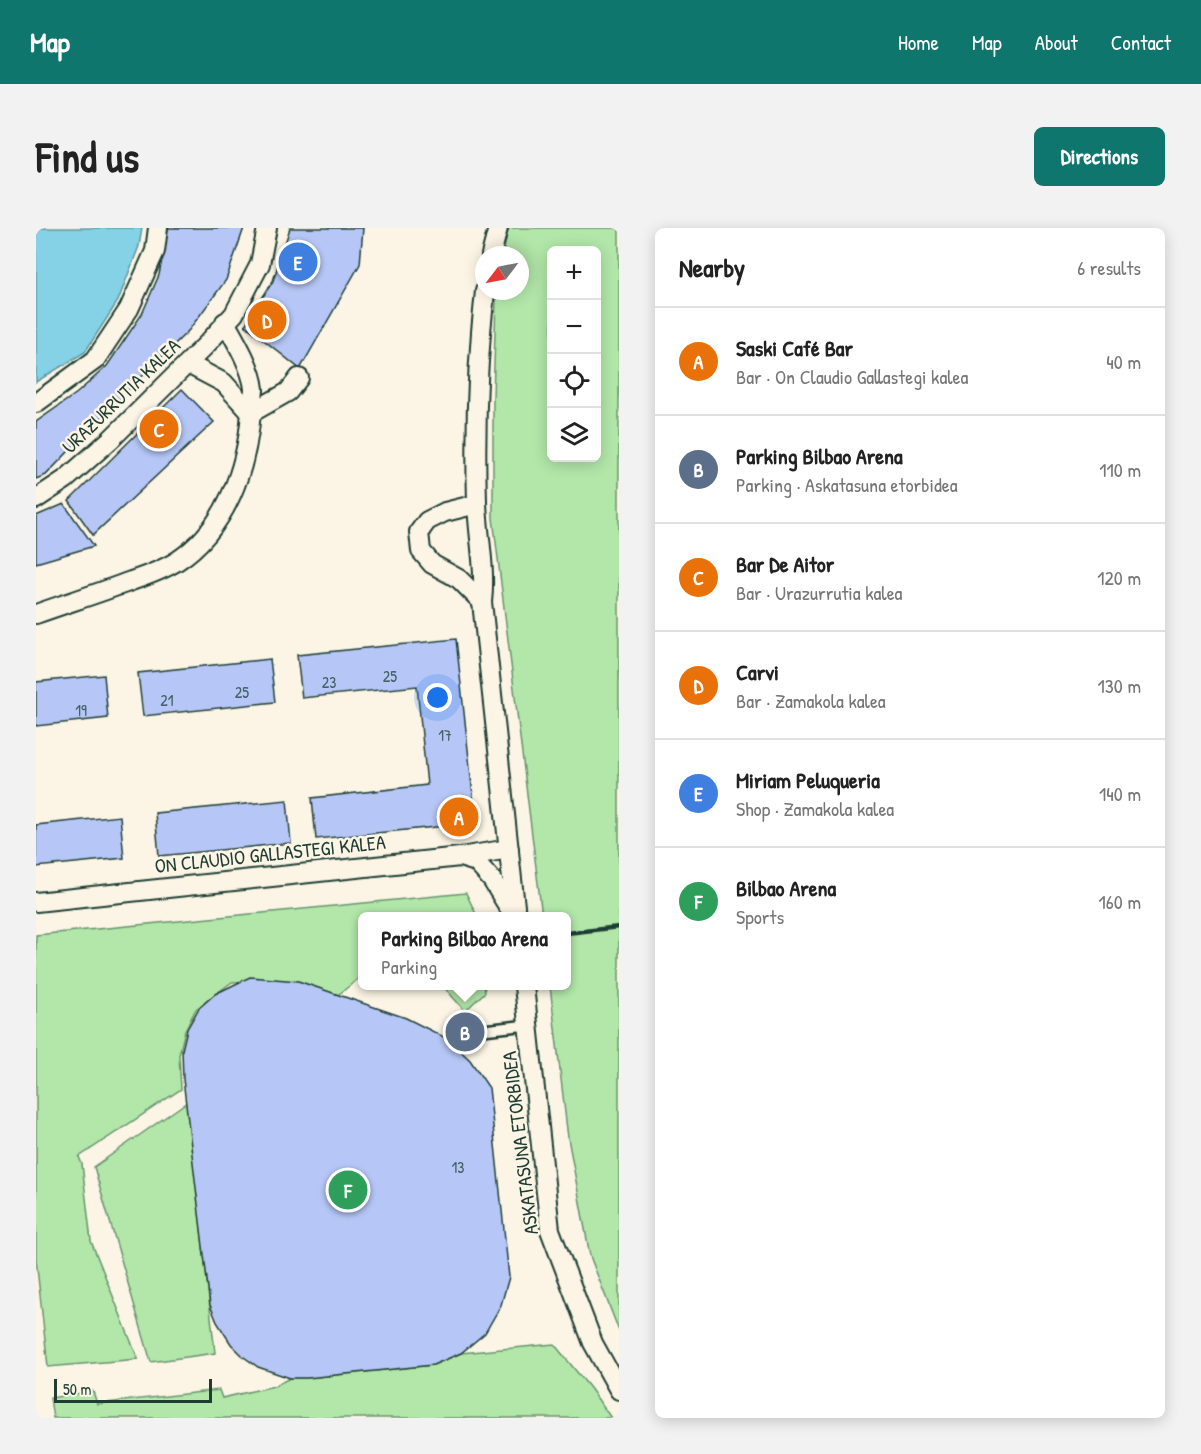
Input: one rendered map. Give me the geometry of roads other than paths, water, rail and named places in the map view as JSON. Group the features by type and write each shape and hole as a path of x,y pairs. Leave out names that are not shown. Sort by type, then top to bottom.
{"street":[{"path":"36,403 95,360 129,309 155,250 158,228"},
{"name":"URAZURRUTIA KALEA","path":"36,499 66,479 188,364 234,314 260,264 267,228"},
{"path":"493,246 498,228"},
{"path":"484,300 477,425 477,504 485,581 482,602 515,912"},
{"path":"36,614 150,574 176,562 195,547 217,521 231,496 251,428 254,389 240,349 225,322"},
{"path":"188,364 224,384 251,413"},
{"path":"251,413 288,392 299,378"},
{"path":"477,504 445,512 428,521 419,532 420,551 432,564 459,579 482,602"},
{"name":"ON CLAUDIO GALLASTEGI KALEA","path":"36,902 509,849"},
{"path":"460,856 476,862 492,880 512,912"},
{"name":"ASKATASUNA ETORBIDEA","path":"524,990 550,1230 593,1343 619,1390"}],"lane":[{"path":"465,1032 528,1025"}],"water":[{"path":"36,228 142,228 139,246 118,301 85,352 36,382"}],"railway":[{"path":"571,933 619,927"}],"place":[{"name":"Miriam Peluqueria","path":"298,262"},
{"name":"Carvi","path":"267,320"},
{"name":"Bar De Aitor","path":"159,429"},
{"name":"Saski Café Bar","path":"459,817"},
{"name":"Parking Bilbao Arena","path":"465,1032"},
{"name":"Bilbao Arena","path":"348,1190"}]}
